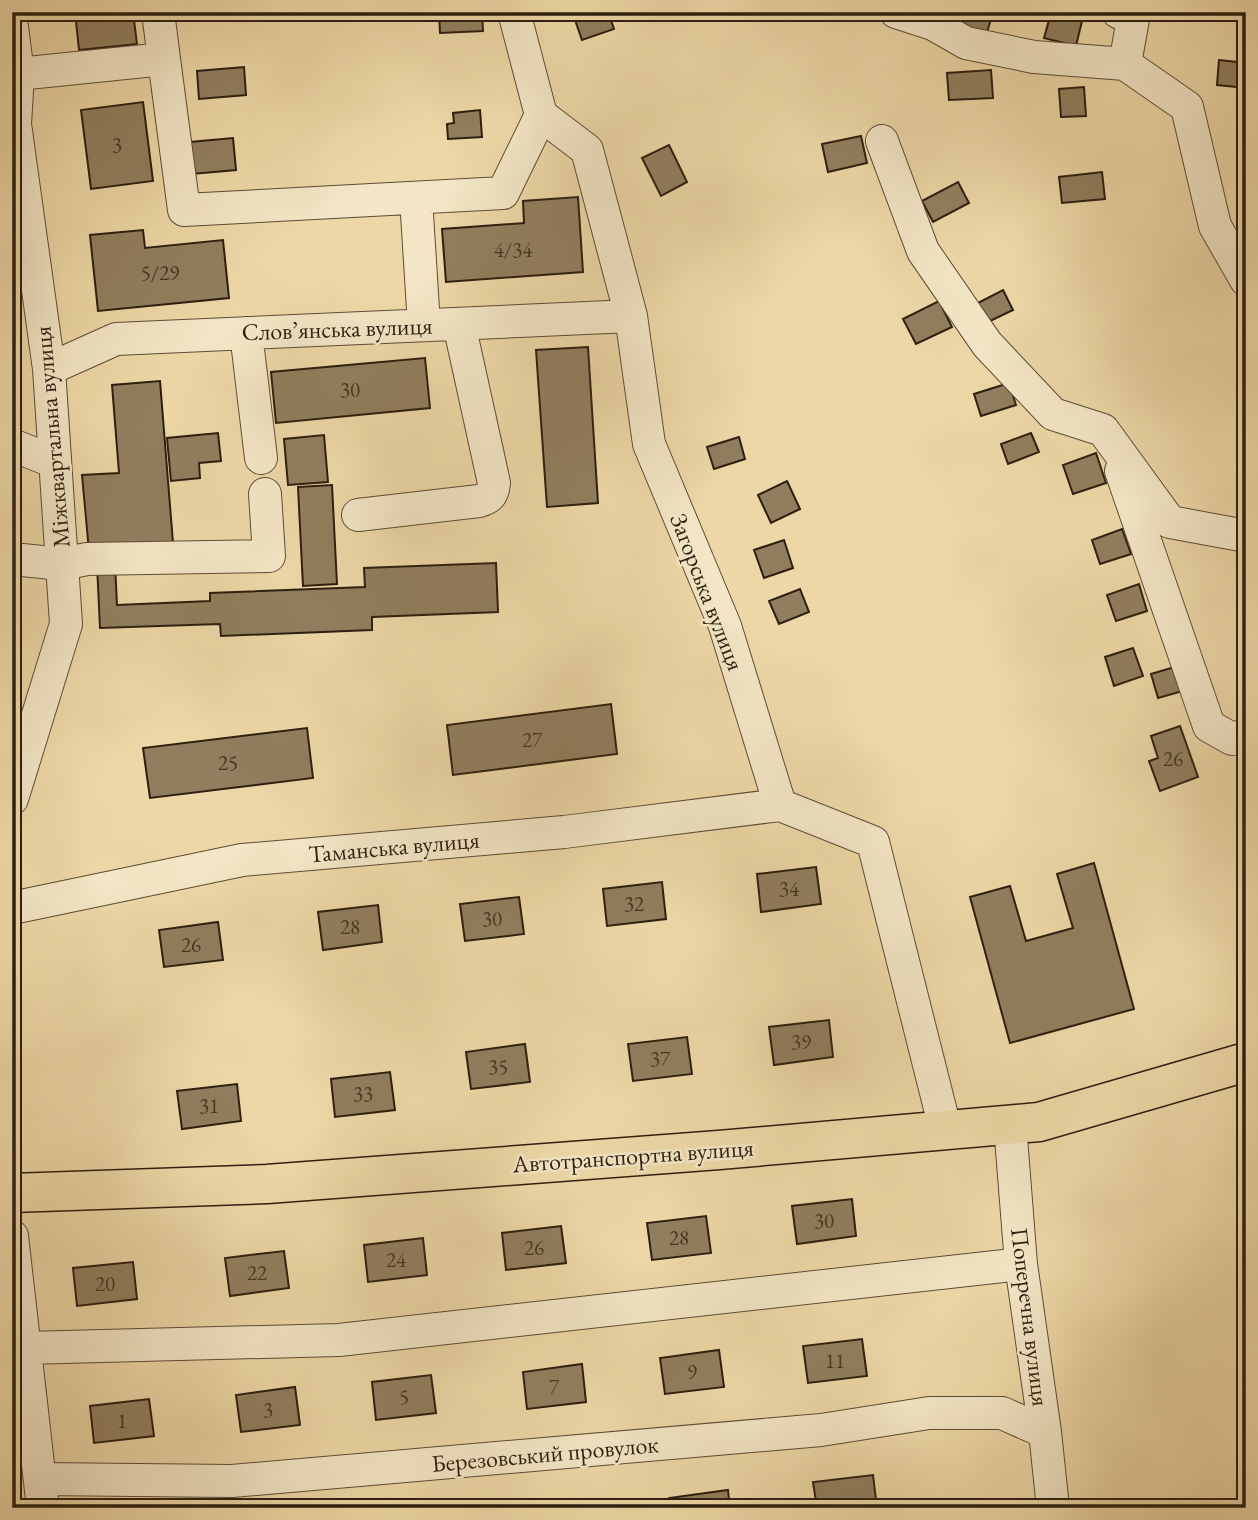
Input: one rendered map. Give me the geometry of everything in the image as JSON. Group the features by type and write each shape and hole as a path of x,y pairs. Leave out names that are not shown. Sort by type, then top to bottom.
{"main road":[{"name":"Автотранспортна вулиця","path":"12,1193 267,1184 946,1132 1039,1122 1246,1062"}],"street":[{"path":"158,12 184,210 503,192 541,115 514,12"},
{"path":"896,12 933,24 966,43 1034,57 1125,64 1187,107 1215,226 1246,280"},
{"path":"1118,12 1133,19 1125,64"},
{"name":"Міжквартальна вулиця","path":"12,27 18,74 13,124 49,369 66,624 12,799"},
{"path":"18,74 164,59"},
{"name":"Загорська вулиця","path":"541,115 587,150 631,316 649,444 724,626 780,805"},
{"path":"882,141 923,251 986,344 1053,414 1104,430 1170,522 1246,536"},
{"path":"416,198 424,326"},
{"name":"Слов’янська вулиця","path":"49,369 116,339 631,316"},
{"path":"358,515 487,499 493,493 494,483 459,324"},
{"path":"246,333 261,457"},
{"path":"1104,430 1209,726 1232,739 1246,735"},
{"path":"12,445 55,462"},
{"path":"12,559 62,564 88,559 269,556 265,494"},
{"path":"780,805 873,842 946,1132"},
{"name":"Таманська вулиця","path":"12,908 242,860 564,832 780,805"},
{"name":"Поперечна вулиця","path":"1010,1125 1021,1264 1053,1508"},
{"path":"12,1236 42,1493"},
{"path":"25,1348 339,1340 1021,1264"},
{"name":"Березовський провулок","path":"42,1493 232,1481 821,1430 929,1413 1002,1413 1045,1432"}],"building":[{"path":"75,12 133,12 137,44 79,50"},
{"path":"439,12 482,12 483,31 440,33"},
{"path":"588,12 608,12 614,29 582,40 574,17"},
{"path":"964,12 993,12 986,36 959,29"},
{"path":"1051,13 1082,21 1076,46 1044,38"},
{"path":"1219,60 1246,63 1246,88 1217,85"},
{"path":"244,67 246,95 199,99 197,71"},
{"path":"991,70 993,98 949,100 947,73"},
{"path":"1084,87 1086,116 1061,117 1059,89"},
{"path":"143,102 153,181 91,189 81,110"},
{"path":"480,110 482,137 448,139 447,124 454,123 453,113"},
{"path":"861,136 867,163 828,172 822,144"},
{"path":"233,138 236,170 192,174 190,142"},
{"path":"669,145 687,182 661,196 642,158"},
{"path":"1102,172 1105,199 1062,203 1059,177"},
{"path":"958,182 969,203 933,222 922,201"},
{"path":"578,197 583,272 446,282 442,229 524,223 523,201"},
{"path":"143,230 145,248 223,240 229,298 98,311 90,235"},
{"path":"1003,290 1013,310 984,324 974,305"},
{"path":"939,301 952,327 916,344 903,319"},
{"path":"588,347 598,503 547,507 536,350"},
{"path":"425,358 430,408 276,423 271,372"},
{"path":"160,381 173,543 89,551 82,475 119,473 112,385"},
{"path":"1009,383 1016,405 981,416 974,394"},
{"path":"218,433 221,461 199,463 200,478 171,481 167,438"},
{"path":"1031,433 1039,452 1008,464 1001,444"},
{"path":"324,435 328,482 288,485 284,439"},
{"path":"739,437 745,459 714,469 707,447"},
{"path":"1096,453 1106,483 1073,494 1063,465"},
{"path":"787,481 800,509 771,523 758,495"},
{"path":"332,485 337,584 303,586 298,487"},
{"path":"1122,529 1131,554 1100,564 1092,540"},
{"path":"784,540 793,568 764,578 754,550"},
{"path":"496,563 498,612 372,617 372,630 221,636 220,624 100,628 97,565 115,564 117,605 210,601 210,593 365,587 364,568"},
{"path":"1139,584 1147,611 1116,621 1107,595"},
{"path":"800,589 809,612 779,624 769,601"},
{"path":"1133,648 1143,676 1114,686 1105,657"},
{"path":"1178,666 1186,690 1158,698 1151,674"},
{"path":"611,704 617,754 453,775 447,725"},
{"path":"1180,726 1198,777 1160,791 1149,761 1158,758 1151,736"},
{"path":"307,728 313,778 150,798 143,748"},
{"path":"1094,863 1134,1009 1010,1043 970,897 1010,886 1026,941 1073,928 1057,874"},
{"path":"816,867 821,904 761,912 757,874"},
{"path":"662,882 666,919 607,926 603,889"},
{"path":"519,897 524,934 465,941 460,904"},
{"path":"378,905 382,942 323,950 318,912"},
{"path":"218,922 223,960 164,967 159,930"},
{"path":"829,1020 833,1057 774,1065 769,1027"},
{"path":"687,1037 692,1074 633,1081 628,1044"},
{"path":"525,1044 530,1082 471,1089 466,1052"},
{"path":"390,1072 395,1110 335,1117 331,1079"},
{"path":"237,1084 241,1121 182,1129 177,1091"},
{"path":"852,1199 856,1236 797,1244 792,1206"},
{"path":"706,1216 711,1253 652,1260 647,1223"},
{"path":"561,1226 566,1263 506,1270 502,1233"},
{"path":"423,1238 427,1275 368,1282 364,1245"},
{"path":"284,1251 289,1288 230,1296 225,1258"},
{"path":"133,1262 137,1299 77,1306 73,1268"},
{"path":"862,1339 867,1376 808,1383 803,1346"},
{"path":"719,1350 724,1387 665,1394 660,1358"},
{"path":"582,1364 586,1402 527,1409 523,1372"},
{"path":"431,1375 436,1413 376,1420 372,1382"},
{"path":"295,1387 300,1425 241,1432 236,1395"},
{"path":"149,1399 154,1436 94,1443 90,1406"},
{"path":"873,1475 877,1508 817,1508 813,1482"},
{"path":"728,1490 730,1508 670,1508 669,1498"},
{"path":"587,1501 588,1508 532,1508"}]}
